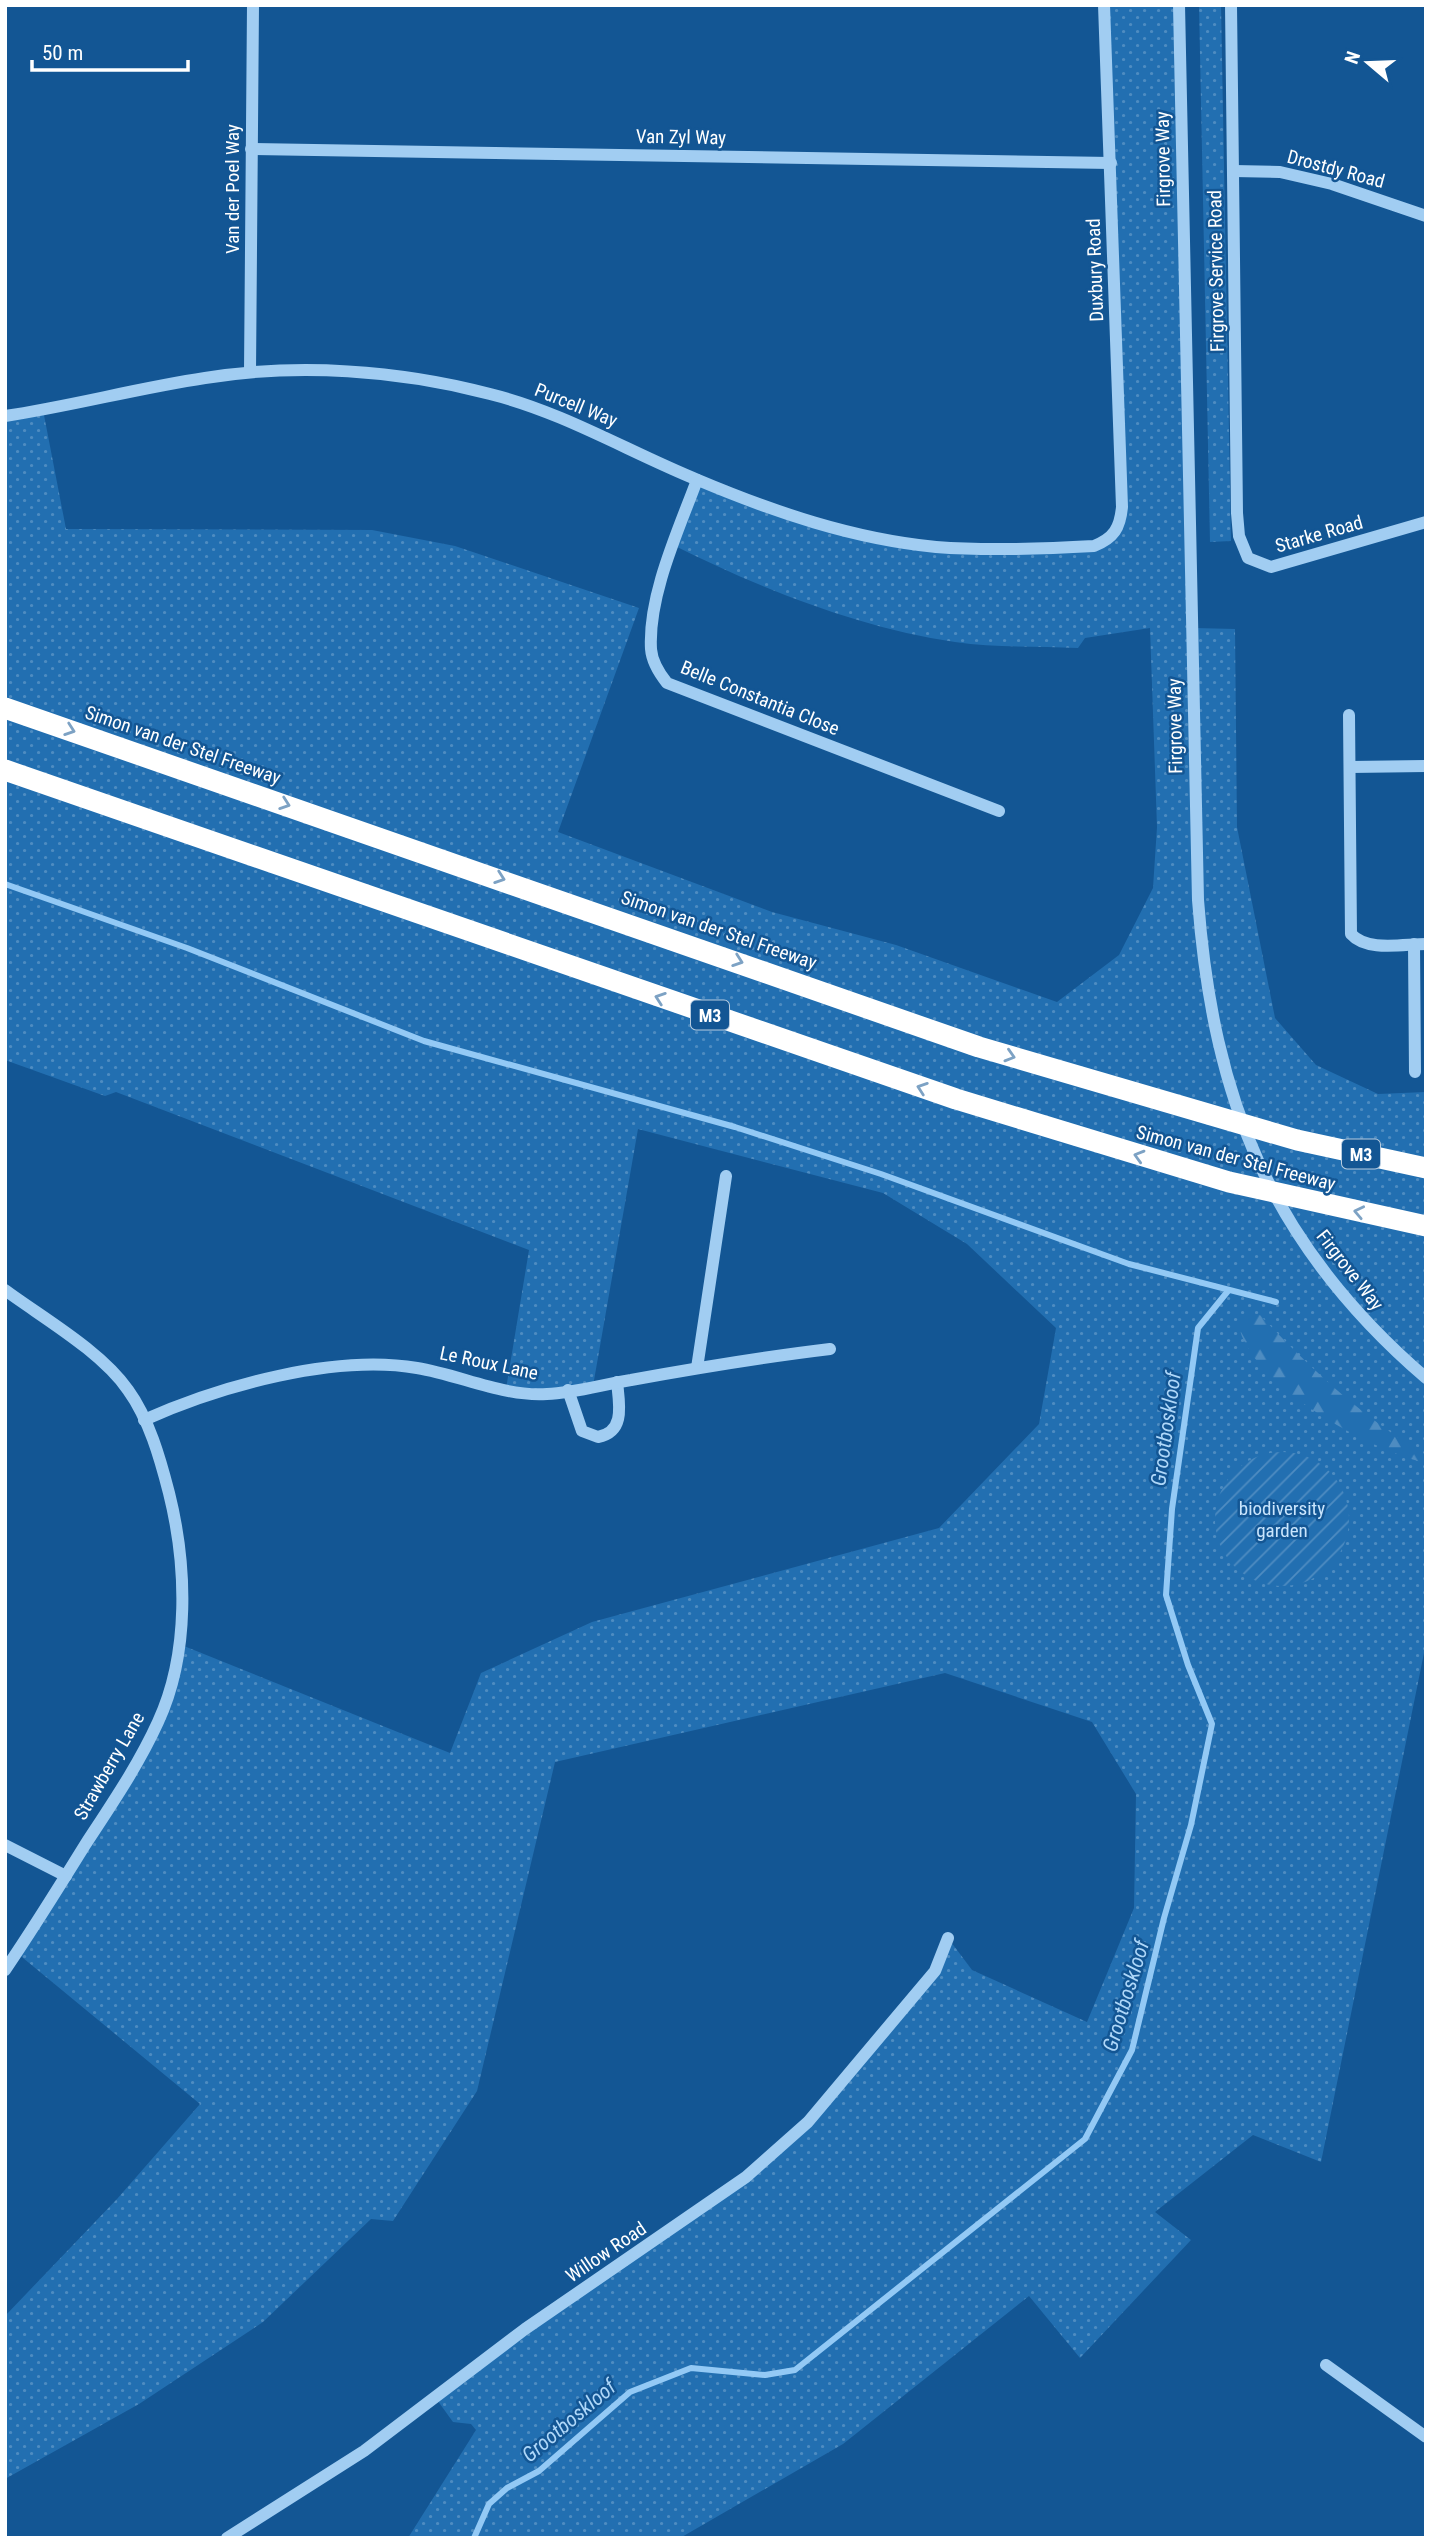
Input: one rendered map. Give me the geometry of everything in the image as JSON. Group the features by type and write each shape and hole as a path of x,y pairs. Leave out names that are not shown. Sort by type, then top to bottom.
{"highway":[{"name":"Simon van der Stel Freeway","path":"5,708 979,1047 1297,1140 1426,1168"},
{"name":"Simon van der Stel Freeway","path":"5,770 956,1100 1229,1182 1426,1226"}],"street":[{"name":"Van der Poel Way","path":"250,372 253,5"},
{"name":"Duxbury Road","path":"1104,5 1122,507 1116,532"},
{"name":"Firgrove Way","path":"1179,5 1198,900 1203,967 1211,1014 1222,1066 1237,1111 1266,1180 1305,1246 1339,1292 1371,1329 1426,1378"},
{"name":"Firgrove Service Road","path":"1231,5 1239,536"},
{"name":"Van Zyl Way","path":"251,149 1111,163"},
{"name":"Drostdy Road","path":"1234,171 1280,172 1332,184 1426,216"},
{"name":"Purcell Way","path":"5,416 205,377 250,372 303,371 405,377 491,394 583,427 697,480 786,514 832,528 936,547 984,549 1094,546 1116,532"},
{"name":"Belle Constantia Close","path":"697,480 673,545 654,620 654,660 667,683 999,811"},
{"name":"Starke Road","path":"1239,536 1248,558 1261,565 1279,567 1426,522"},
{"path":"1349,715 1350,934 1358,943 1420,944 1415,1072"},
{"path":"1350,767 1426,765"},
{"path":"697,1368 726,1176"},
{"name":"Strawberry Lane","path":"5,1290 107,1366 128,1390 144,1420 174,1514 180,1558 179,1644 172,1685 159,1720 135,1767 5,1970"},
{"name":"Le Roux Lane","path":"144,1420 229,1387 303,1372 365,1365 416,1368 506,1389 546,1395 697,1368 830,1349"},
{"path":"568,1391 582,1431 598,1437 610,1433 617,1425 617,1382"},
{"path":"5,1845 66,1876"},
{"name":"Willow Road","path":"227,2538 364,2451 525,2329 746,2177 808,2122 935,1972 948,1938"},
{"path":"1326,2365 1426,2437"}],"green space":[{"path":"1104,5 1179,5 1194,628 1235,629 1237,827 1275,1018 1316,1065 1378,1094 1426,1092 1426,1643 1321,2162 1253,2135 1155,2212 1191,2240 1080,2358 1029,2296 843,2444 680,2538 408,2538 476,2430 471,2424 453,2422 435,2397 684,2222 808,2122 935,1972 948,1938 972,1970 1087,2022 1134,1908 1136,1794 1092,1722 945,1673 555,1762 477,2091 393,2221 371,2219 263,2322 139,2404 5,2479 5,2316 117,2199 200,2104 17,1953 159,1720 179,1644 450,1753 481,1673 592,1622 939,1528 1039,1424 1056,1328 967,1244 883,1193 638,1129 593,1386 546,1395 506,1389 529,1250 116,1092 105,1096 5,1060 5,416 43,410 66,529 372,530 455,546 639,608 558,832 772,912 896,945 1057,1002 1119,955 1153,888 1157,827 1150,628 1085,638 1078,648 970,644 919,636 810,604 673,545 697,480 786,514 936,547 1094,546 1121,522"},
{"path":"1199,5 1221,5 1231,541 1210,542"},
{"path":"1244,1315 1260,1315 1338,1391 1403,1441 1426,1455 1426,1463 1402,1456 1344,1429 1287,1390 1263,1368 1246,1345 1238,1322"},
{"name":"biodiversity garden","path":"1282,1452 1308,1457 1330,1471 1344,1493 1349,1519 1344,1545 1330,1567 1308,1581 1282,1586 1256,1581 1234,1567 1220,1545 1215,1519 1220,1493 1234,1471 1256,1457"}],"waterway":[{"path":"5,884 187,948 424,1041 735,1127 881,1174 1129,1264 1276,1302"},
{"name":"Grootboskloof","path":"474,2538 489,2504 507,2488 539,2471 630,2392 691,2368 765,2375 795,2370 1085,2139 1132,2050 1164,1918 1191,1825 1212,1724 1188,1665 1166,1595 1172,1509 1198,1328 1228,1291"}]}
